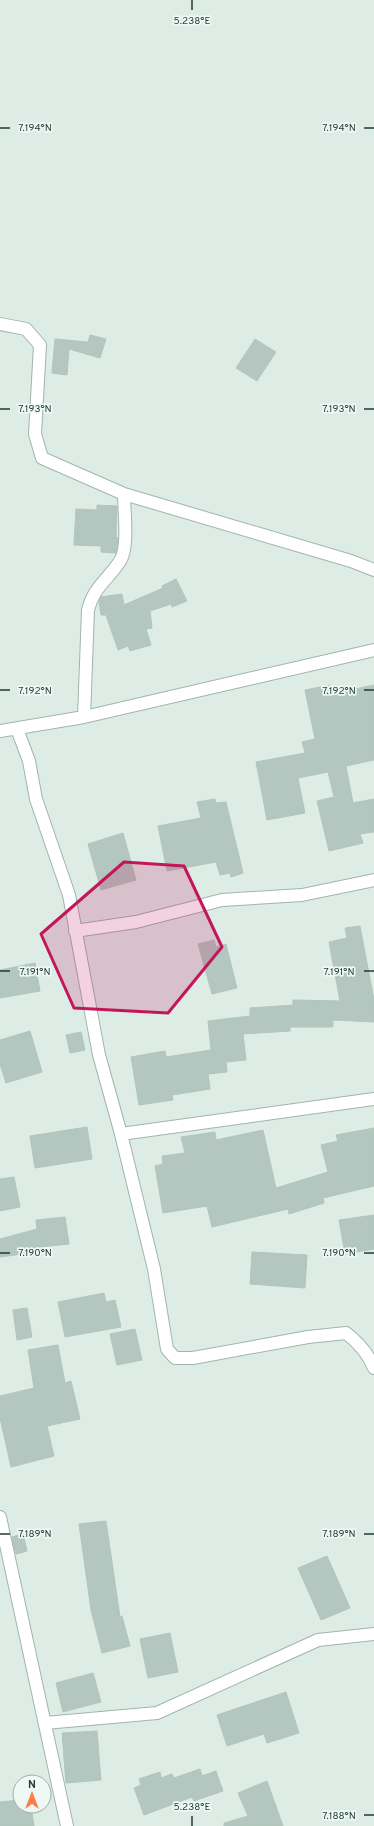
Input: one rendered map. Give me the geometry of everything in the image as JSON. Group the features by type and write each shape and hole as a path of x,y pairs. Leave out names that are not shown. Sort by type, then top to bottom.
{"street":[{"path":"0,324 26,329 40,345 35,434 42,458 124,494 351,561 374,570"},
{"path":"84,717 88,610 91,596 121,561 124,545 124,494"},
{"path":"0,731 84,717 374,650"},
{"path":"17,729 29,761 36,799 69,895 99,1055 121,1134 154,1269 167,1349 175,1358 193,1358 308,1337 346,1333 366,1352 374,1368"},
{"path":"75,931 136,922 222,900 302,895 374,880"},
{"path":"121,1134 374,1099"},
{"path":"0,1517 67,1826"},
{"path":"45,1723 157,1713 318,1640 374,1634"}],"highlighted area":[{"path":"124,862 184,866 222,947 168,1013 74,1008 41,934"}],"building":[{"path":"90,335 106,339 100,358 69,349 67,375 52,373 55,339 88,342"},
{"path":"255,339 276,352 257,381 236,368"},
{"path":"97,505 117,506 116,537 118,538 116,553 101,552 101,546 74,545 76,509 97,510"},
{"path":"176,579 187,601 172,607 171,604 150,611 152,628 146,629 151,645 130,651 128,646 118,650 106,615 101,615 99,602 101,597 122,594 124,605 163,588 162,586"},
{"path":"330,685 332,694 374,685 374,760 346,766 353,803 374,799 374,832 360,834 363,843 329,851 317,801 334,797 328,772 298,778 305,813 267,820 256,762 305,753 302,742 315,739 305,690"},
{"path":"215,799 216,803 226,802 243,873 231,877 230,873 220,875 216,862 167,871 158,826 201,818 197,802"},
{"path":"123,833 136,880 101,890 88,844"},
{"path":"360,926 374,1000 374,1022 333,1020 333,1027 290,1027 290,1031 243,1034 246,1060 226,1062 227,1072 208,1074 210,1089 172,1095 173,1100 139,1105 131,1057 165,1051 166,1057 211,1050 208,1021 250,1016 250,1008 293,1005 293,1000 340,1001 329,942 347,938 345,928"},
{"path":"214,940 216,947 226,944 237,988 212,994 198,944"},
{"path":"35,963 40,991 0,998 0,970"},
{"path":"30,1031 42,1072 6,1083 0,1064 0,1040"},
{"path":"81,1032 85,1050 70,1053 66,1035"},
{"path":"87,1127 92,1159 35,1168 30,1136"},
{"path":"374,1128 374,1186 323,1198 324,1203 289,1214 288,1209 212,1227 207,1206 163,1213 155,1166 163,1164 162,1156 185,1153 181,1137 215,1132 216,1140 263,1130 276,1188 328,1172 321,1145 338,1141 336,1135"},
{"path":"14,1177 20,1207 0,1211 0,1179"},
{"path":"374,1215 374,1249 345,1254 339,1220"},
{"path":"65,1217 69,1244 29,1248 30,1253 0,1257 0,1239 37,1229 36,1220"},
{"path":"252,1252 307,1255 305,1288 250,1284"},
{"path":"104,1293 106,1302 115,1300 121,1327 65,1337 58,1302"},
{"path":"27,1308 32,1337 17,1340 13,1310"},
{"path":"135,1329 142,1360 117,1365 110,1334"},
{"path":"58,1345 65,1383 71,1381 80,1419 47,1426 54,1456 11,1467 0,1418 0,1396 34,1388 28,1350"},
{"path":"106,1521 120,1617 122,1616 130,1646 102,1653 91,1610 79,1524"},
{"path":"23,1534 27,1551 16,1554 12,1537"},
{"path":"327,1556 350,1608 321,1620 298,1568"},
{"path":"170,1633 178,1672 148,1678 140,1639"},
{"path":"93,1673 101,1702 63,1712 56,1683"},
{"path":"286,1692 299,1733 267,1743 264,1734 227,1746 217,1715"},
{"path":"97,1731 101,1780 66,1783 62,1733"},
{"path":"200,1769 202,1776 216,1771 223,1791 194,1801 192,1797 144,1815 134,1788 141,1785 139,1779 160,1772 161,1778 172,1774 174,1778"},
{"path":"267,1781 283,1826 224,1826 224,1823 248,1816 238,1793"},
{"path":"12,1801 12,1814 32,1814 34,1826 0,1826 0,1802"}]}
